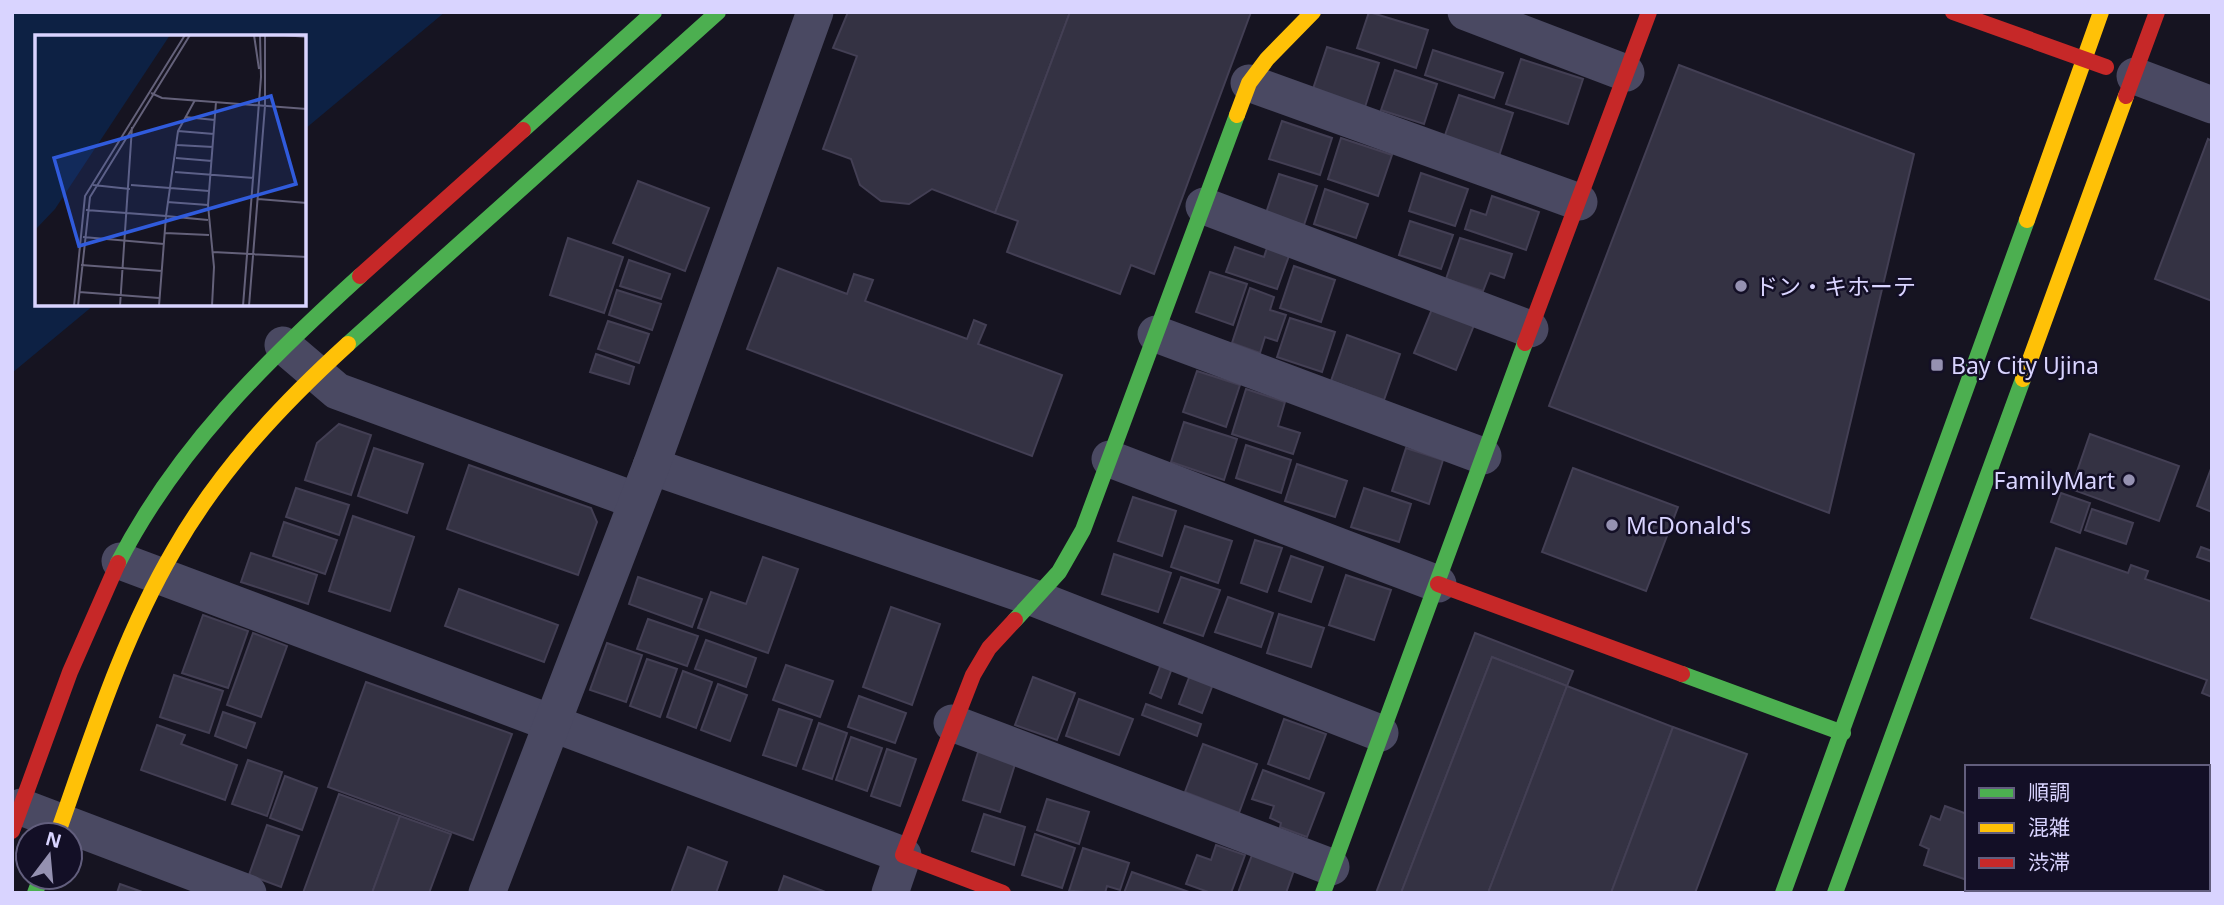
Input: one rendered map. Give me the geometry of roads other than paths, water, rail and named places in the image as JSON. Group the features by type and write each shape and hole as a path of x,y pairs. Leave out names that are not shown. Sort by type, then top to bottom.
{"street":[{"path":"17,819 90,624 120,561 164,485 195,442 229,401 283,345 654,12"},
{"path":"62,821 129,640 160,576 229,468 316,373 718,12"},
{"path":"487,893 651,466 815,12"},
{"path":"890,893 952,723 973,674 989,648 1059,572 1083,530 1250,83 1266,59 1313,12"},
{"path":"1466,12 1626,72"},
{"path":"952,723 1327,880 1649,12"},
{"path":"1953,12 2212,105"},
{"path":"1783,893 1843,733 2101,12"},
{"path":"1835,893 2157,12"},
{"path":"1250,83 1578,202"},
{"path":"1203,206 1530,329"},
{"path":"1156,334 1483,456"},
{"path":"283,345 337,391 637,501"},
{"path":"1110,459 1438,584 1843,733"},
{"path":"651,466 1034,598 1380,733"},
{"path":"120,561 1003,893"},
{"path":"84,837 248,893"}],"water":[{"path":"12,12 445,12 306,128 306,35 35,35 35,306 93,306 12,373"}],"place":[{"name":"ドン・キホーテ","path":"1741,286"},
{"name":"Bay City Ujina","path":"1937,365"},
{"name":"FamilyMart","path":"2129,480"},
{"name":"McDonald's","path":"1612,525"}]}
